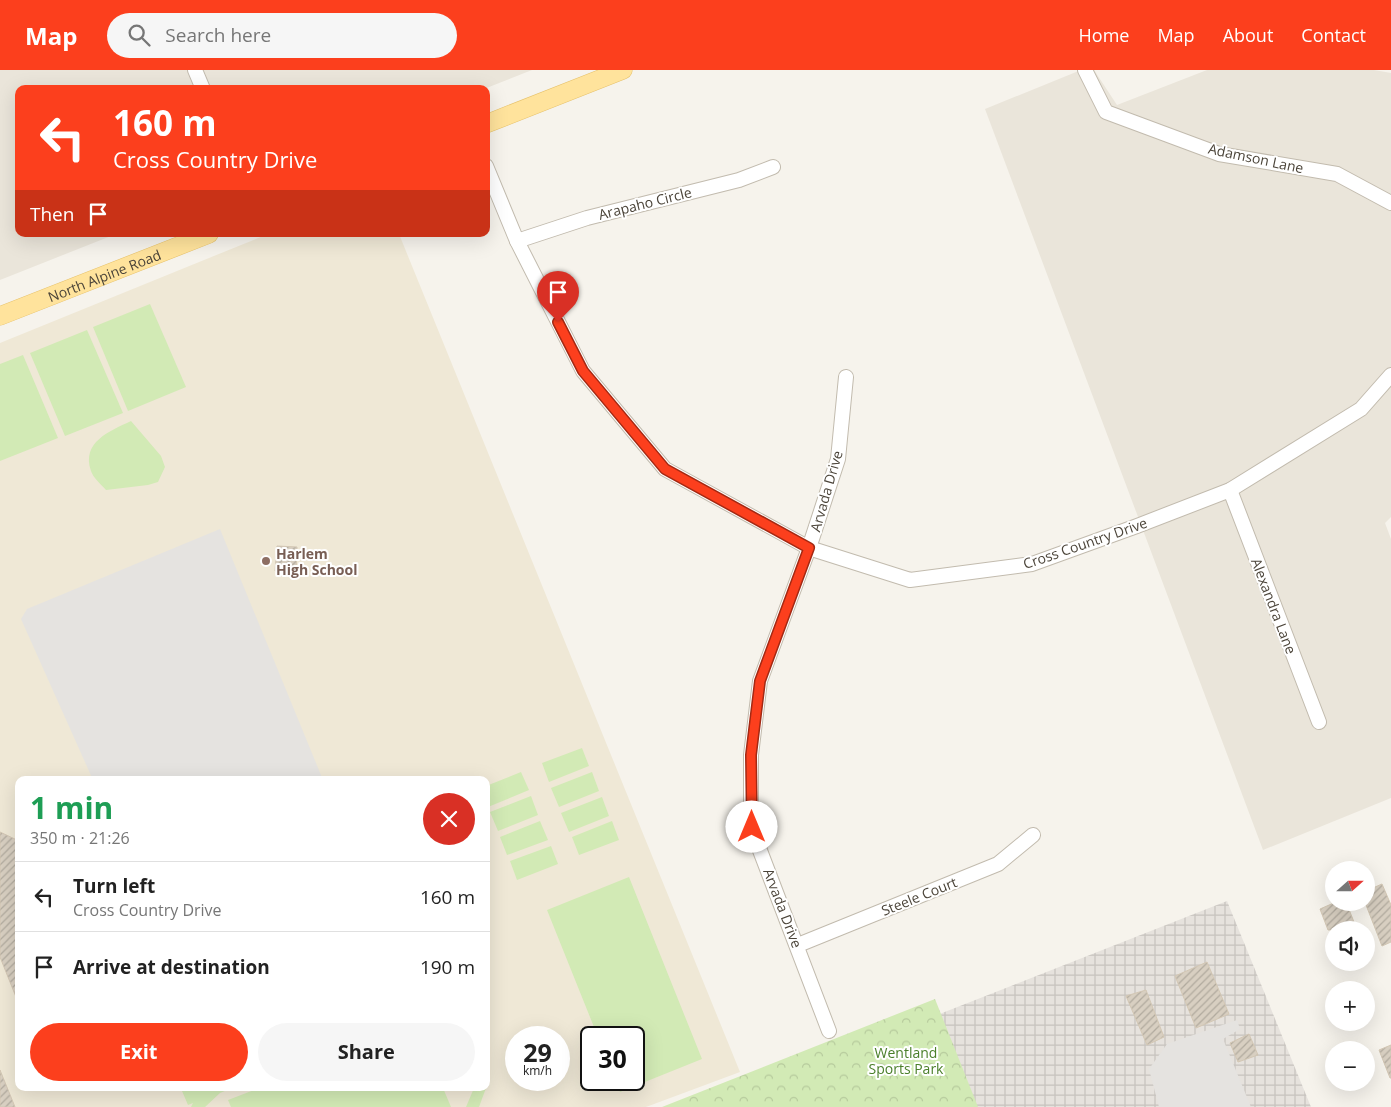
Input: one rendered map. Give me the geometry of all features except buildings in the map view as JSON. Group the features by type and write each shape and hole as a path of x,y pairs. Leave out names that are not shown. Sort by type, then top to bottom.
{"main road":[{"path":"490,122 624,70"},
{"name":"North Alpine Road","path":"0,316 201,237"}],"street":[{"path":"195,70 201,85"},
{"name":"Adamson Lane","path":"1084,70 1106,112 1219,154 1337,174 1391,203"},
{"name":"Arapaho Circle","path":"517,241 587,218 739,180 773,168"},
{"name":"Cross Country Drive","path":"490,176 517,241 583,371 665,469 809,548 910,580 1032,564 1230,490 1362,409 1391,374"},
{"name":"Arvada Drive","path":"829,1031 752,827 751,755 760,681 809,548 838,459 846,377"},
{"name":"Alexandra Lane","path":"1230,490 1318,722"},
{"name":"Steele Court","path":"798,946 998,864 1033,835"}],"shaded area":[{"path":"0,70 532,70 490,87 490,85 15,85 15,237 108,237 0,280"},
{"path":"1081,70 1094,70 1117,105 1207,70 1374,70 1391,73 1391,517 1385,523 1391,539 1391,798 1263,850 985,109"},
{"name":"Harlem High School","path":"261,237 400,237 740,1072 646,1107 0,1107 0,343"},
{"path":"220,529 321,776 91,776 21,619 27,609"},
{"path":"1227,901 1311,1107 976,1107 937,1015"},
{"path":"1237,1020 1240,1029 1223,1039 1251,1107 1159,1107 1149,1069 1167,1044"}],"green space":[{"path":"150,304 186,387 128,411 93,327"},
{"path":"87,330 123,413 65,436 30,353"},
{"path":"23,355 58,438 0,461 0,364"},
{"path":"131,421 161,456 165,467 158,482 106,490 92,474 89,461 90,452 99,439"},
{"path":"582,748 589,766 549,782 542,763"},
{"path":"521,772 529,790 490,806 490,784"},
{"path":"592,772 599,791 559,807 551,788"},
{"path":"531,796 538,815 498,831 490,812"},
{"path":"602,797 609,816 569,832 561,813"},
{"path":"540,821 548,840 507,855 500,837"},
{"path":"612,821 619,840 579,855 572,837"},
{"path":"551,846 558,864 517,880 510,861"},
{"path":"629,877 702,1059 645,1082 645,1026 594,1026 547,910"},
{"name":"Wentland Sports Park","path":"935,999 978,1107 662,1107"},
{"path":"182,1091 225,1091 205,1107 191,1107 193,1103 188,1105"},
{"path":"251,1091 444,1091 451,1107 231,1107 228,1100"},
{"path":"473,1091 485,1091 479,1107 466,1107"}],"place":[{"name":"Harlem High School","path":"266,561"}],"route":[{"path":"558,322 583,371 665,469 809,548 760,681 751,755 752,827"}]}
